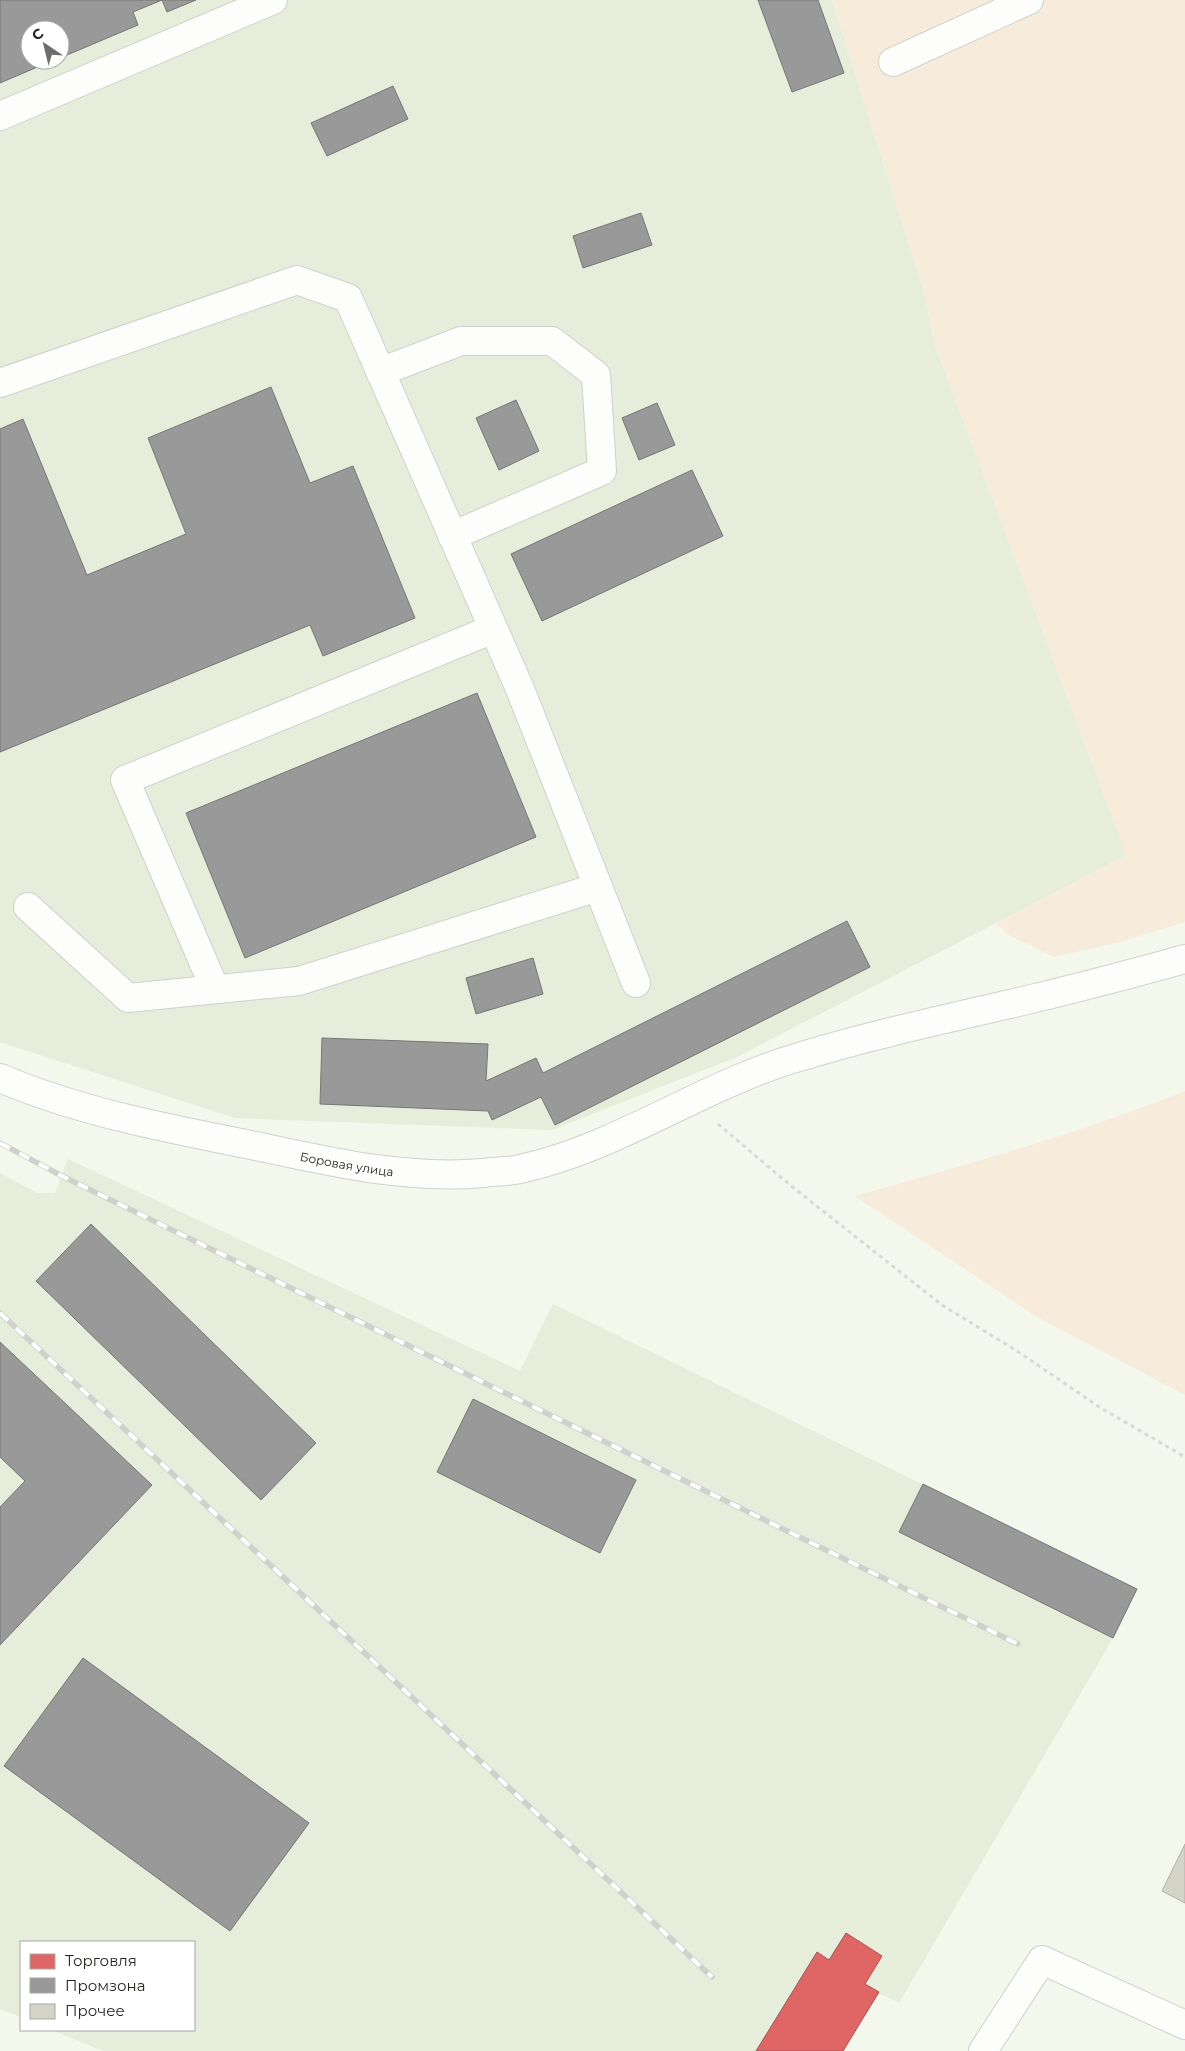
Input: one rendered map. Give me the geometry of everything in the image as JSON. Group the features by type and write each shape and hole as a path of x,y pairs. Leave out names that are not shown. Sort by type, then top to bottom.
{"street":[{"path":"0,116 273,0"},
{"path":"893,62 1029,0"},
{"path":"0,383 297,280 348,298 524,698 636,983"},
{"path":"380,372 461,342 552,341 596,375 602,471 452,536"},
{"path":"215,989 125,780 494,629"},
{"path":"28,907 128,998 299,981 598,886"},
{"name":"Боровая улица","path":"0,1078 70,1103 143,1124 336,1162 412,1173 458,1175 519,1169 586,1148 639,1126 739,1079 788,1060 927,1022 1104,981 1185,958"},
{"path":"983,2051 1042,1960 1185,2026"}],"path":[{"path":"690,1101 790,1185 942,1304 1017,1351 1101,1408 1185,1456"}],"shaded area":[{"path":"0,0 832,0 924,293 935,346 1127,855 739,1056 552,1130 235,1118 0,1042"},
{"path":"832,0 1185,0 1185,922 1121,942 1054,957 1009,935 996,923 1126,855 935,346 924,293"},
{"path":"1185,1091 1185,1395 1037,1317 855,1196 1063,1135"},
{"path":"68,1159 520,1371 553,1304 1137,1589 1113,1638 899,2003 879,1993 843,2051 103,2051 54,2031 195,2031 195,1941 20,1941 20,2017 0,2009 0,1173 37,1193 55,1193"}],"building: Торговля":[{"path":"846,1933 882,1956 865,1984 879,1992 843,2051 756,2051 817,1952 829,1960"}],"building: Промзона":[{"path":"0,0 162,0 133,12 138,25 70,54 70,20 20,20 20,70 31,70 0,83"},
{"path":"162,0 196,0 167,12"},
{"path":"758,0 818,0 844,73 792,92"},
{"path":"393,86 408,119 327,156 311,123"},
{"path":"641,213 652,245 583,268 573,236"},
{"path":"271,387 310,483 353,466 415,618 323,656 310,625 0,752 0,429 23,419 87,575 186,534 148,438"},
{"path":"516,400 539,451 499,470 476,418"},
{"path":"657,403 675,445 639,460 622,418"},
{"path":"692,470 723,536 542,621 511,554"},
{"path":"477,693 536,837 245,958 186,813"},
{"path":"847,921 870,967 555,1125 541,1097 492,1120 488,1111 320,1104 322,1038 488,1044 486,1081 536,1058 543,1073"},
{"path":"533,958 543,994 476,1014 466,978"},
{"path":"91,1224 316,1443 261,1500 36,1281"},
{"path":"0,1342 152,1485 0,1645 0,1507 25,1481 0,1457"},
{"path":"473,1399 636,1480 600,1553 437,1472"},
{"path":"923,1484 1137,1589 1113,1638 899,1532"},
{"path":"83,1658 309,1823 230,1931 4,1766"}],"building: Прочее":[{"path":"1185,1844 1185,1903 1162,1891"}],"railway":[{"path":"0,1143 62,1176 1018,1644"},
{"path":"0,1313 712,1977"}]}
